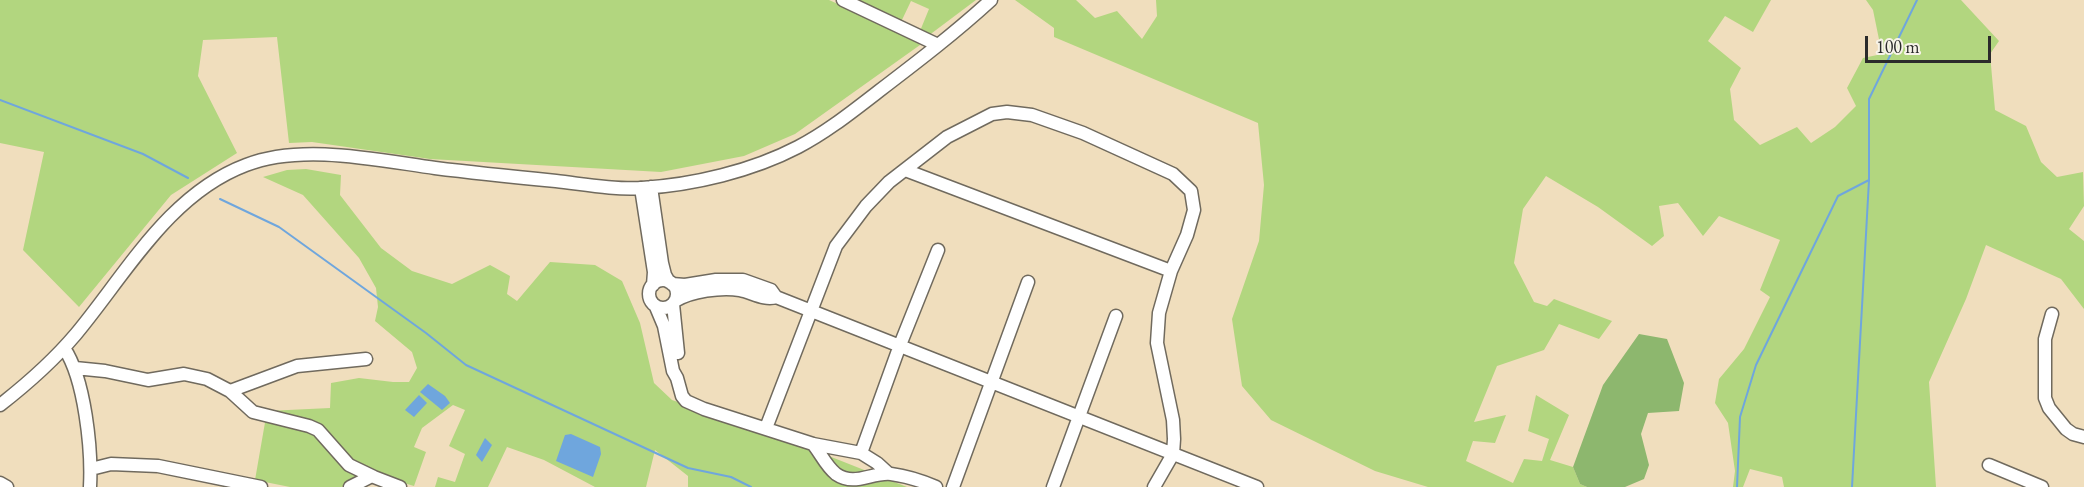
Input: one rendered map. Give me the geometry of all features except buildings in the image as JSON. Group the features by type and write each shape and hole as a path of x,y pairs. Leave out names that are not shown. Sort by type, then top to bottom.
{"street":[{"path":"843,0 938,45"},
{"path":"0,405 64,348 165,222 188,201 227,173 265,159 316,155 584,184 646,187 722,175 745,169 797,147 853,110 938,45 991,0"},
{"path":"765,428 836,246 866,206 889,182 947,137 992,114 1007,112 1032,115 1083,134 1173,174 1191,191 1194,210 1187,235 1171,271 1159,313 1157,342 1173,420 1174,439 1173,454 1154,487"},
{"path":"905,170 1171,271"},
{"path":"646,187 664,274 676,292 674,303 680,369 677,378"},
{"path":"646,187 654,272 649,297 664,326 673,371 686,401 813,444 861,453 888,473 936,487"},
{"path":"861,453 900,345 938,250"},
{"path":"652,285 660,280 685,285 717,285 769,298 776,297 1257,487"},
{"path":"953,487 1028,282"},
{"path":"656,307 665,308 687,296 717,285"},
{"path":"2052,314 2045,339 2045,398 2049,408 2066,429 2084,437"},
{"path":"1053,487 1116,316"},
{"path":"64,348 75,368 88,436 90,487"},
{"path":"230,391 297,366 366,359"},
{"path":"75,368 105,371 148,380 184,374 207,379 230,391 253,412 318,430 344,460 372,476 400,487"},
{"path":"813,444 836,474 848,480 860,480 888,473"},
{"path":"91,469 111,464 158,466 261,487"},
{"path":"1989,465 2042,487"},
{"path":"350,487 372,476"},
{"path":"0,483 7,487"}],"green space":[{"path":"0,0 829,0 916,39 920,45 795,134 744,156 661,172 430,159 312,142 289,143 277,37 203,40 198,76 237,153 171,195 79,307 23,250 44,152 0,143"},
{"path":"854,0 976,0 928,36 920,31 929,9 911,1 901,22"},
{"path":"1015,0 1076,0 1095,18 1117,11 1142,39 1157,16 1156,0 1771,0 1753,32 1725,16 1708,41 1741,68 1730,89 1734,120 1760,145 1797,127 1811,143 1835,127 1856,106 1847,88 1863,58 1882,54 1873,10 1866,0 1961,0 1999,41 1990,54 1995,110 2026,126 2041,162 2057,177 2083,172 2084,206 2069,229 2084,241 2084,309 2061,279 1986,245 1966,299 1929,382 1936,487 1784,487 1782,477 1750,469 1743,487 1733,487 1735,471 1728,423 1715,403 1719,379 1744,349 1770,297 1760,290 1780,240 1719,216 1703,236 1678,203 1659,206 1664,236 1652,246 1598,207 1546,176 1523,209 1514,263 1534,302 1547,306 1554,299 1612,321 1599,339 1559,324 1544,350 1497,366 1474,422 1506,415 1495,443 1473,441 1466,461 1513,483 1524,459 1542,461 1549,439 1528,431 1536,395 1569,415 1550,460 1573,467 1580,484 1587,487 1428,487 1375,471 1271,420 1242,386 1232,319 1259,241 1264,185 1258,123 1054,37 1054,28"},
{"path":"306,169 341,175 340,195 381,248 412,271 452,284 490,265 510,276 507,294 517,301 550,262 595,265 622,281 640,323 654,383 672,400 786,439 907,487 688,487 688,476 655,450 646,487 595,487 544,460 507,447 488,487 435,487 438,477 455,482 465,454 449,446 465,410 453,405 422,428 414,447 426,452 414,486 376,475 341,487 290,487 255,480 267,411 330,408 331,383 359,378 409,382 417,368 412,352 375,321 378,307 376,288 359,258 303,195 263,177 287,170"},
{"path":"1639,334 1667,339 1684,383 1679,411 1648,413 1641,434 1649,465 1644,479 1625,487 1587,487 1580,484 1573,467 1603,385"}],"water":[{"path":"428,384 445,396 450,403 442,410 420,392"},
{"path":"419,395 427,403 414,417 405,410"},
{"path":"571,434 600,447 601,454 593,477 556,461 565,435"},
{"path":"485,438 492,445 482,462 476,455"}],"waterway":[{"path":"1852,487 1869,180 1869,99 1917,0"},
{"path":"0,100 143,154 188,178"},
{"path":"1737,487 1740,417 1756,365 1838,196 1869,180"},
{"path":"220,199 279,227 426,333 466,365 688,468 731,477 751,487"}]}
